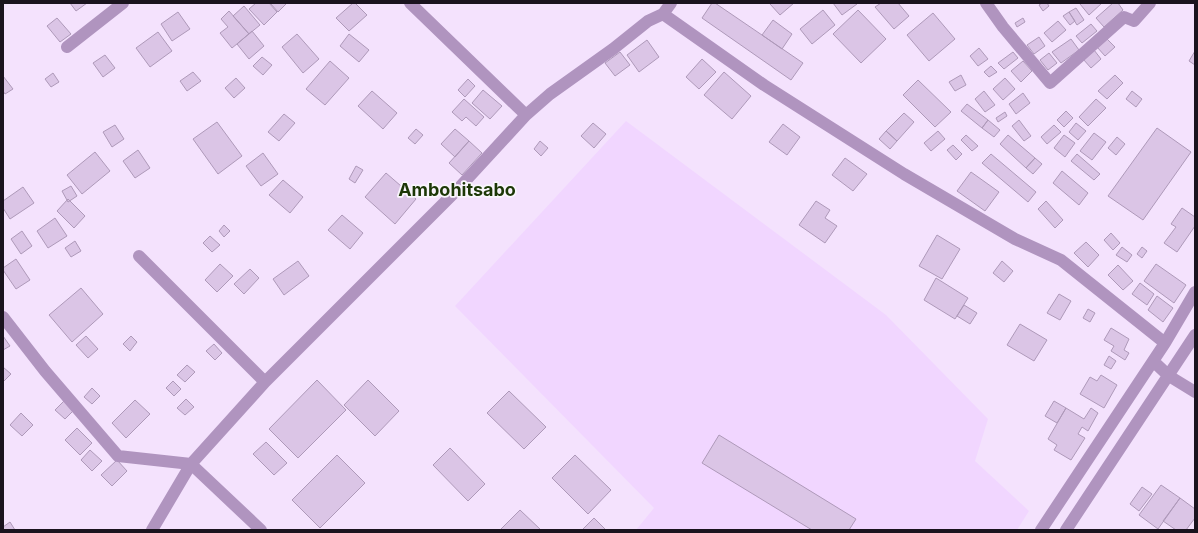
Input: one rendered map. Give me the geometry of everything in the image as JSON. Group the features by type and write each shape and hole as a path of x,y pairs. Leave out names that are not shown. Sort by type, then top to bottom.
{"street":[{"path":"67,47 123,3"},
{"path":"410,3 526,115"},
{"path":"152,530 192,464 265,382 457,190 526,115 550,94 613,49 648,21 663,14 671,3"},
{"path":"986,3 1003,27 1050,83 1124,17 1134,20 1150,3"},
{"path":"663,14 764,85 904,174 1015,239 1061,260 1165,343"},
{"path":"139,256 265,382"},
{"path":"1041,530 1165,343 1195,292"},
{"path":"3,317 45,371 118,456 192,464 261,530"},
{"path":"1066,530 1195,335"},
{"path":"1153,361 1169,376 1195,392"}],"shaded area":[{"path":"626,121 886,315 988,419 975,461 1029,511 1017,530 636,530 654,508 455,306"}],"building":[{"path":"70,3 87,3 76,11"},
{"path":"256,3 269,3 277,12 264,25 249,9"},
{"path":"353,3 355,3 367,15 349,31 336,18"},
{"path":"712,3 715,3 803,63 791,80 702,18"},
{"path":"794,3 780,15 770,4"},
{"path":"833,3 856,3 857,4 842,15"},
{"path":"881,3 898,3 909,16 894,29 875,7"},
{"path":"1042,3 1047,3 1049,6 1043,11 1039,5"},
{"path":"1102,3 1089,15 1080,4"},
{"path":"1113,3 1118,3 1123,10 1104,27 1096,18"},
{"path":"271,4 286,4 278,12"},
{"path":"244,6 260,25 249,34 233,16"},
{"path":"1076,8 1084,20 1077,25 1069,12"},
{"path":"823,10 835,25 812,44 800,29"},
{"path":"858,10 886,39 861,63 833,34"},
{"path":"229,11 249,34 232,48 220,33 228,27 221,19"},
{"path":"178,12 190,29 172,41 161,24"},
{"path":"1069,12 1075,21 1070,25 1063,16"},
{"path":"933,13 955,39 929,61 907,35"},
{"path":"57,18 71,34 60,42 47,26"},
{"path":"1023,18 1025,22 1017,27 1015,23"},
{"path":"773,20 792,34 782,49 762,35"},
{"path":"1058,21 1066,30 1052,42 1044,33"},
{"path":"1091,24 1097,31 1082,43 1076,36"},
{"path":"252,31 264,46 249,59 237,44"},
{"path":"158,32 172,51 150,67 136,48"},
{"path":"297,34 319,59 303,73 282,47"},
{"path":"349,34 369,50 359,62 340,46"},
{"path":"1039,37 1045,46 1034,54 1027,45"},
{"path":"1071,39 1079,50 1061,63 1052,52"},
{"path":"1107,39 1115,47 1105,56 1097,47"},
{"path":"647,40 659,57 639,72 627,55"},
{"path":"979,48 988,59 978,66 970,56"},
{"path":"1094,50 1101,59 1091,68 1083,59"},
{"path":"1195,51 1195,65 1189,61"},
{"path":"620,52 630,65 615,76 605,63"},
{"path":"1013,52 1018,58 1004,69 998,63"},
{"path":"1049,53 1057,63 1048,70 1040,60"},
{"path":"105,55 115,68 103,77 93,63"},
{"path":"262,57 272,65 263,75 253,66"},
{"path":"702,59 716,72 699,89 686,77"},
{"path":"330,61 349,78 325,105 306,89"},
{"path":"1023,61 1032,71 1021,82 1011,71"},
{"path":"991,66 997,72 989,77 984,72"},
{"path":"193,72 201,81 187,91 180,81"},
{"path":"724,72 751,96 732,119 704,95"},
{"path":"53,73 59,82 51,87 45,79"},
{"path":"961,75 966,85 955,91 949,82"},
{"path":"1115,75 1123,83 1107,99 1098,91"},
{"path":"3,76 13,89 5,94 3,91"},
{"path":"236,78 245,88 234,98 225,88"},
{"path":"1005,78 1015,89 1003,100 993,89"},
{"path":"468,79 475,86 465,97 458,90"},
{"path":"918,80 951,112 935,127 903,95"},
{"path":"483,90 502,106 490,119 472,103"},
{"path":"372,91 397,113 383,129 358,106"},
{"path":"984,91 995,105 985,112 975,99"},
{"path":"1132,91 1142,99 1136,107 1126,99"},
{"path":"1023,93 1030,103 1016,114 1009,104"},
{"path":"464,99 484,117 476,126 466,117 462,121 452,112"},
{"path":"1096,99 1106,108 1088,126 1079,117"},
{"path":"967,104 988,120 982,128 961,111"},
{"path":"1066,111 1073,118 1064,127 1057,120"},
{"path":"1005,112 1007,116 998,122 996,118"},
{"path":"904,113 914,122 897,141 886,131"},
{"path":"284,114 295,123 279,141 268,132"},
{"path":"988,120 1000,130 994,137 982,128"},
{"path":"1019,120 1031,136 1024,141 1012,126"},
{"path":"217,122 242,156 218,174 193,139"},
{"path":"593,123 606,134 594,148 581,136"},
{"path":"1076,123 1086,131 1078,140 1069,132"},
{"path":"783,124 800,137 787,155 769,142"},
{"path":"115,125 124,139 112,147 103,132"},
{"path":"1054,125 1061,132 1047,144 1041,137"},
{"path":"1157,128 1191,152 1143,220 1108,196"},
{"path":"416,129 423,135 415,144 408,138"},
{"path":"455,129 469,141 455,157 441,144"},
{"path":"886,131 897,141 890,149 879,139"},
{"path":"938,131 945,139 931,151 924,143"},
{"path":"1094,133 1106,142 1092,160 1080,151"},
{"path":"966,135 978,146 972,151 961,140"},
{"path":"1008,135 1035,158 1026,168 1000,144"},
{"path":"1064,135 1075,143 1065,157 1054,148"},
{"path":"1117,137 1125,144 1116,155 1108,148"},
{"path":"469,141 482,153 462,175 449,163"},
{"path":"540,141 548,148 541,156 534,149"},
{"path":"953,145 962,154 956,160 947,150"},
{"path":"138,150 150,168 135,178 123,161"},
{"path":"95,152 110,171 82,194 67,175"},
{"path":"263,153 278,174 261,186 246,166"},
{"path":"991,154 1036,192 1028,202 982,163"},
{"path":"1077,154 1100,174 1094,180 1071,161"},
{"path":"845,158 867,174 853,191 832,175"},
{"path":"1035,158 1042,164 1033,174 1026,168"},
{"path":"356,166 363,170 355,183 349,179"},
{"path":"1062,171 1088,193 1079,205 1053,183"},
{"path":"971,172 999,192 985,211 957,191"},
{"path":"386,173 416,199 395,224 365,197"},
{"path":"283,180 303,197 290,213 269,195"},
{"path":"71,186 77,196 68,202 62,191"},
{"path":"23,187 34,203 10,219 3,208 3,201"},
{"path":"68,199 85,216 74,228 57,211"},
{"path":"816,201 830,210 825,218 837,226 825,243 799,225"},
{"path":"1046,201 1063,220 1055,228 1038,209"},
{"path":"1182,208 1195,217 1195,226 1177,252 1164,243 1176,227 1171,224"},
{"path":"342,215 363,233 350,249 328,230"},
{"path":"55,218 67,236 48,248 37,231"},
{"path":"224,225 230,231 224,237 219,231"},
{"path":"22,231 32,246 21,254 11,239"},
{"path":"1111,233 1120,243 1113,250 1104,240"},
{"path":"937,235 960,249 942,279 919,266"},
{"path":"210,236 220,245 212,252 203,243"},
{"path":"75,241 81,251 71,257 65,248"},
{"path":"1086,242 1099,255 1088,267 1074,253"},
{"path":"1122,247 1132,255 1127,262 1116,255"},
{"path":"1142,247 1147,251 1142,258 1137,254"},
{"path":"16,259 30,280 16,289 3,268"},
{"path":"298,261 309,276 284,295 273,279"},
{"path":"1002,261 1013,271 1004,282 993,273"},
{"path":"220,264 233,276 217,292 205,280"},
{"path":"1156,264 1186,285 1174,303 1144,281"},
{"path":"1118,265 1133,281 1123,290 1108,275"},
{"path":"250,269 259,278 244,294 234,284"},
{"path":"936,278 968,298 955,319 924,300"},
{"path":"1140,283 1154,294 1147,305 1132,294"},
{"path":"81,288 103,314 72,342 49,315"},
{"path":"1059,294 1071,301 1060,320 1047,313"},
{"path":"1157,296 1173,308 1163,322 1148,310"},
{"path":"964,305 977,313 970,324 957,316"},
{"path":"1088,309 1095,313 1090,322 1083,318"},
{"path":"1020,324 1047,340 1034,361 1007,345"},
{"path":"1111,328 1129,339 1124,350 1129,353 1125,360 1111,351 1114,346 1104,340"},
{"path":"3,336 10,346 3,350"},
{"path":"86,336 98,349 88,358 76,345"},
{"path":"131,336 137,342 130,351 123,344"},
{"path":"214,344 222,353 215,360 206,351"},
{"path":"1109,356 1116,361 1111,369 1104,365"},
{"path":"187,365 195,372 185,382 177,375"},
{"path":"3,367 11,374 3,382"},
{"path":"1101,375 1117,385 1104,408 1080,394 1090,377 1097,381"},
{"path":"317,380 346,410 298,458 269,429"},
{"path":"368,380 399,411 375,436 344,405"},
{"path":"173,381 181,389 174,396 166,388"},
{"path":"92,388 100,396 92,404 84,397"},
{"path":"509,391 546,427 524,449 487,413"},
{"path":"186,399 194,407 185,415 177,408"},
{"path":"65,400 75,409 65,419 55,410"},
{"path":"135,400 150,414 126,438 112,423"},
{"path":"1054,401 1066,408 1057,423 1045,416"},
{"path":"1066,408 1084,419 1091,408 1098,413 1088,431 1082,427 1078,434 1085,438 1071,460 1054,450 1057,445 1048,439"},
{"path":"21,413 33,425 22,436 10,425"},
{"path":"77,428 92,443 80,455 65,440"},
{"path":"719,435 856,519 849,530 812,530 702,463"},
{"path":"266,442 287,463 274,475 253,454"},
{"path":"450,448 485,484 468,501 433,465"},
{"path":"90,450 102,461 92,471 81,460"},
{"path":"337,455 365,483 320,528 292,500"},
{"path":"575,455 611,490 588,514 552,478"},
{"path":"117,460 127,471 112,486 101,475"},
{"path":"1161,485 1180,498 1158,529 1139,515"},
{"path":"1142,487 1152,494 1139,511 1130,504"},
{"path":"1180,498 1195,509 1195,518 1186,530 1176,530 1163,521"},
{"path":"520,510 541,530 500,530"},
{"path":"594,518 606,530 582,530"},
{"path":"10,522 15,530 3,530 3,527"}],"district":[{"name":"Ambohitsabo","path":"457,190"}]}
